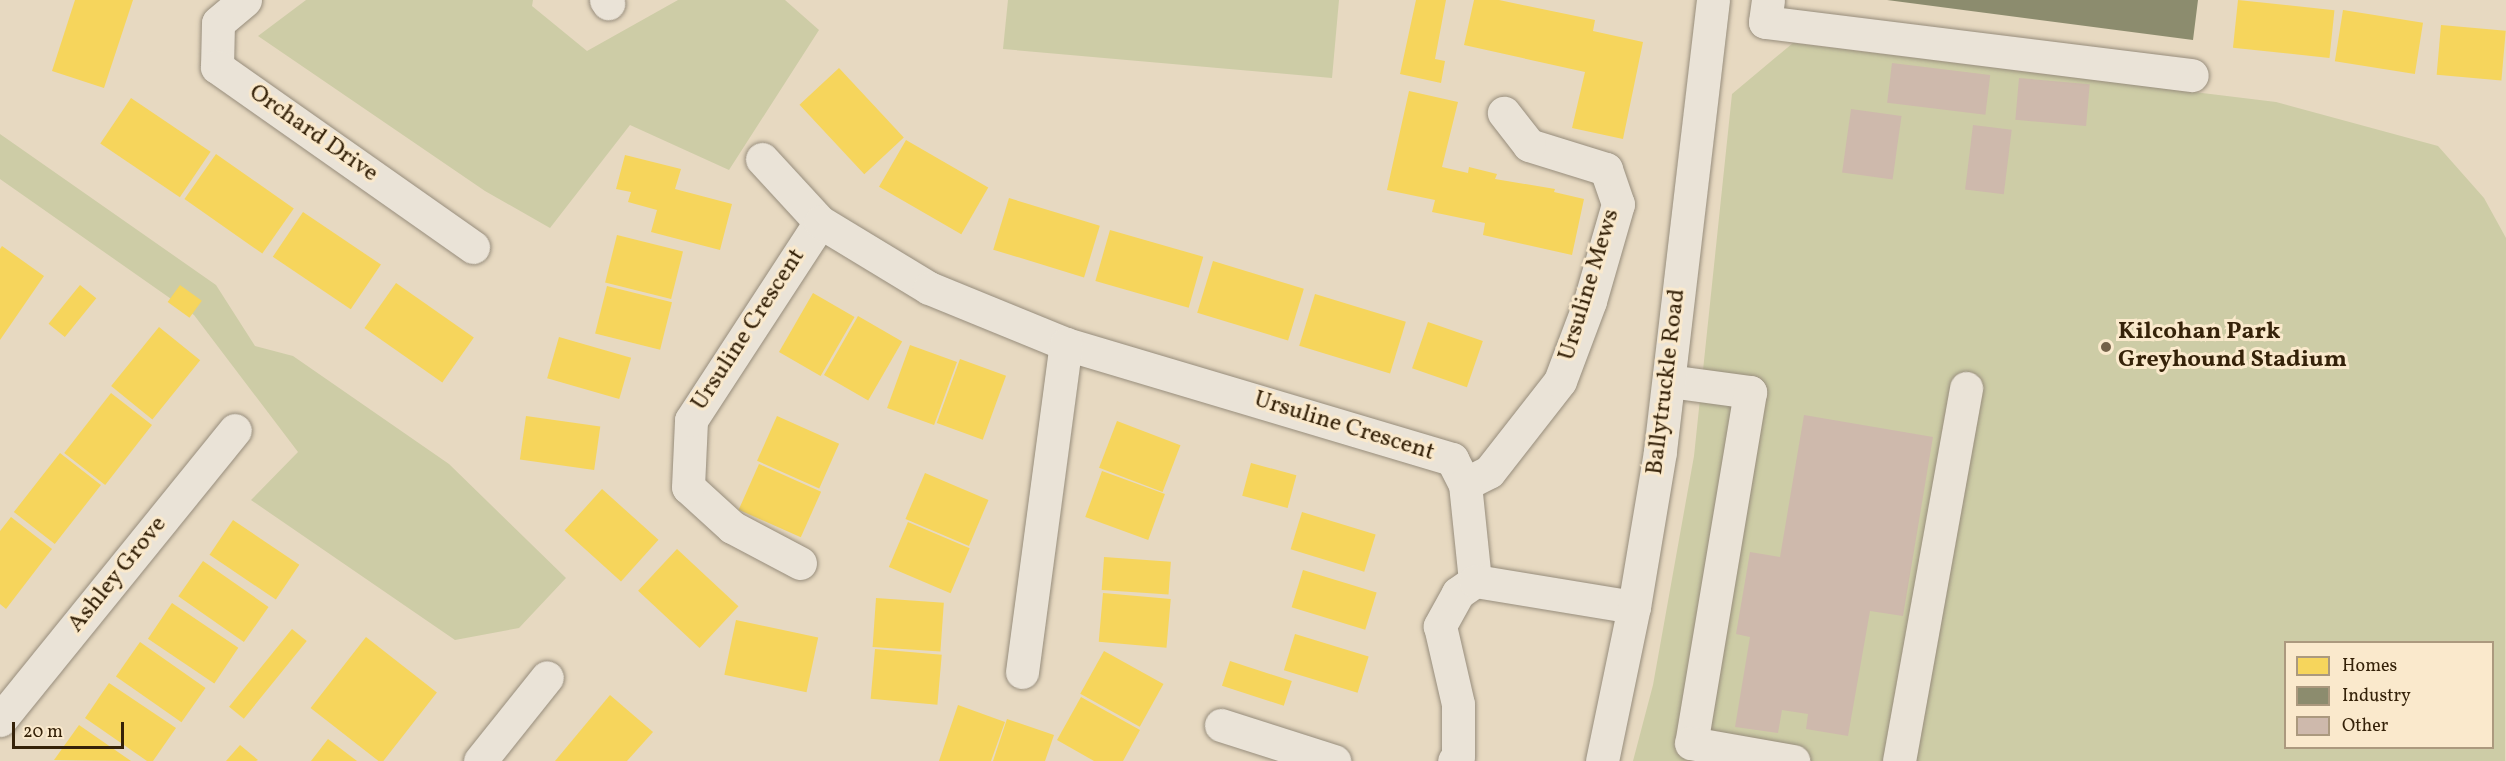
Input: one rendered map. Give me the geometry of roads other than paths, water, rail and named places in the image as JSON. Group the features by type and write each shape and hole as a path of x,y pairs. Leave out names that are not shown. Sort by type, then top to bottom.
{"street":[{"name":"Orchard Drive","path":"245,0 218,23 218,67 473,247"},
{"name":"Ballytruckle Road","path":"1602,761 1634,607 1669,381 1713,0"},
{"path":"1768,0 1765,22 2192,75"},
{"name":"Ursuline Mews","path":"1465,484 1489,472 1560,381 1590,301 1618,204 1606,169 1529,145 1504,113"},
{"name":"Ursuline Crescent","path":"762,159 820,222 930,288 1066,344 1452,459 1465,484 1475,581"},
{"name":"Ursuline Crescent","path":"800,563 732,527 688,488 691,420 820,222"},
{"path":"1022,672 1066,344"},
{"path":"1669,381 1750,392 1691,743 1793,761"},
{"path":"1899,761 1966,388"},
{"name":"Ashley Grove","path":"0,720 235,430"},
{"path":"1454,761 1458,756 1458,704 1440,626 1458,593 1475,581 1634,607"},
{"path":"480,761 547,677"},
{"path":"1221,725 1335,761"}],"place":[{"name":"Kilcohan Park Greyhound Stadium","path":"2106,347"}]}
